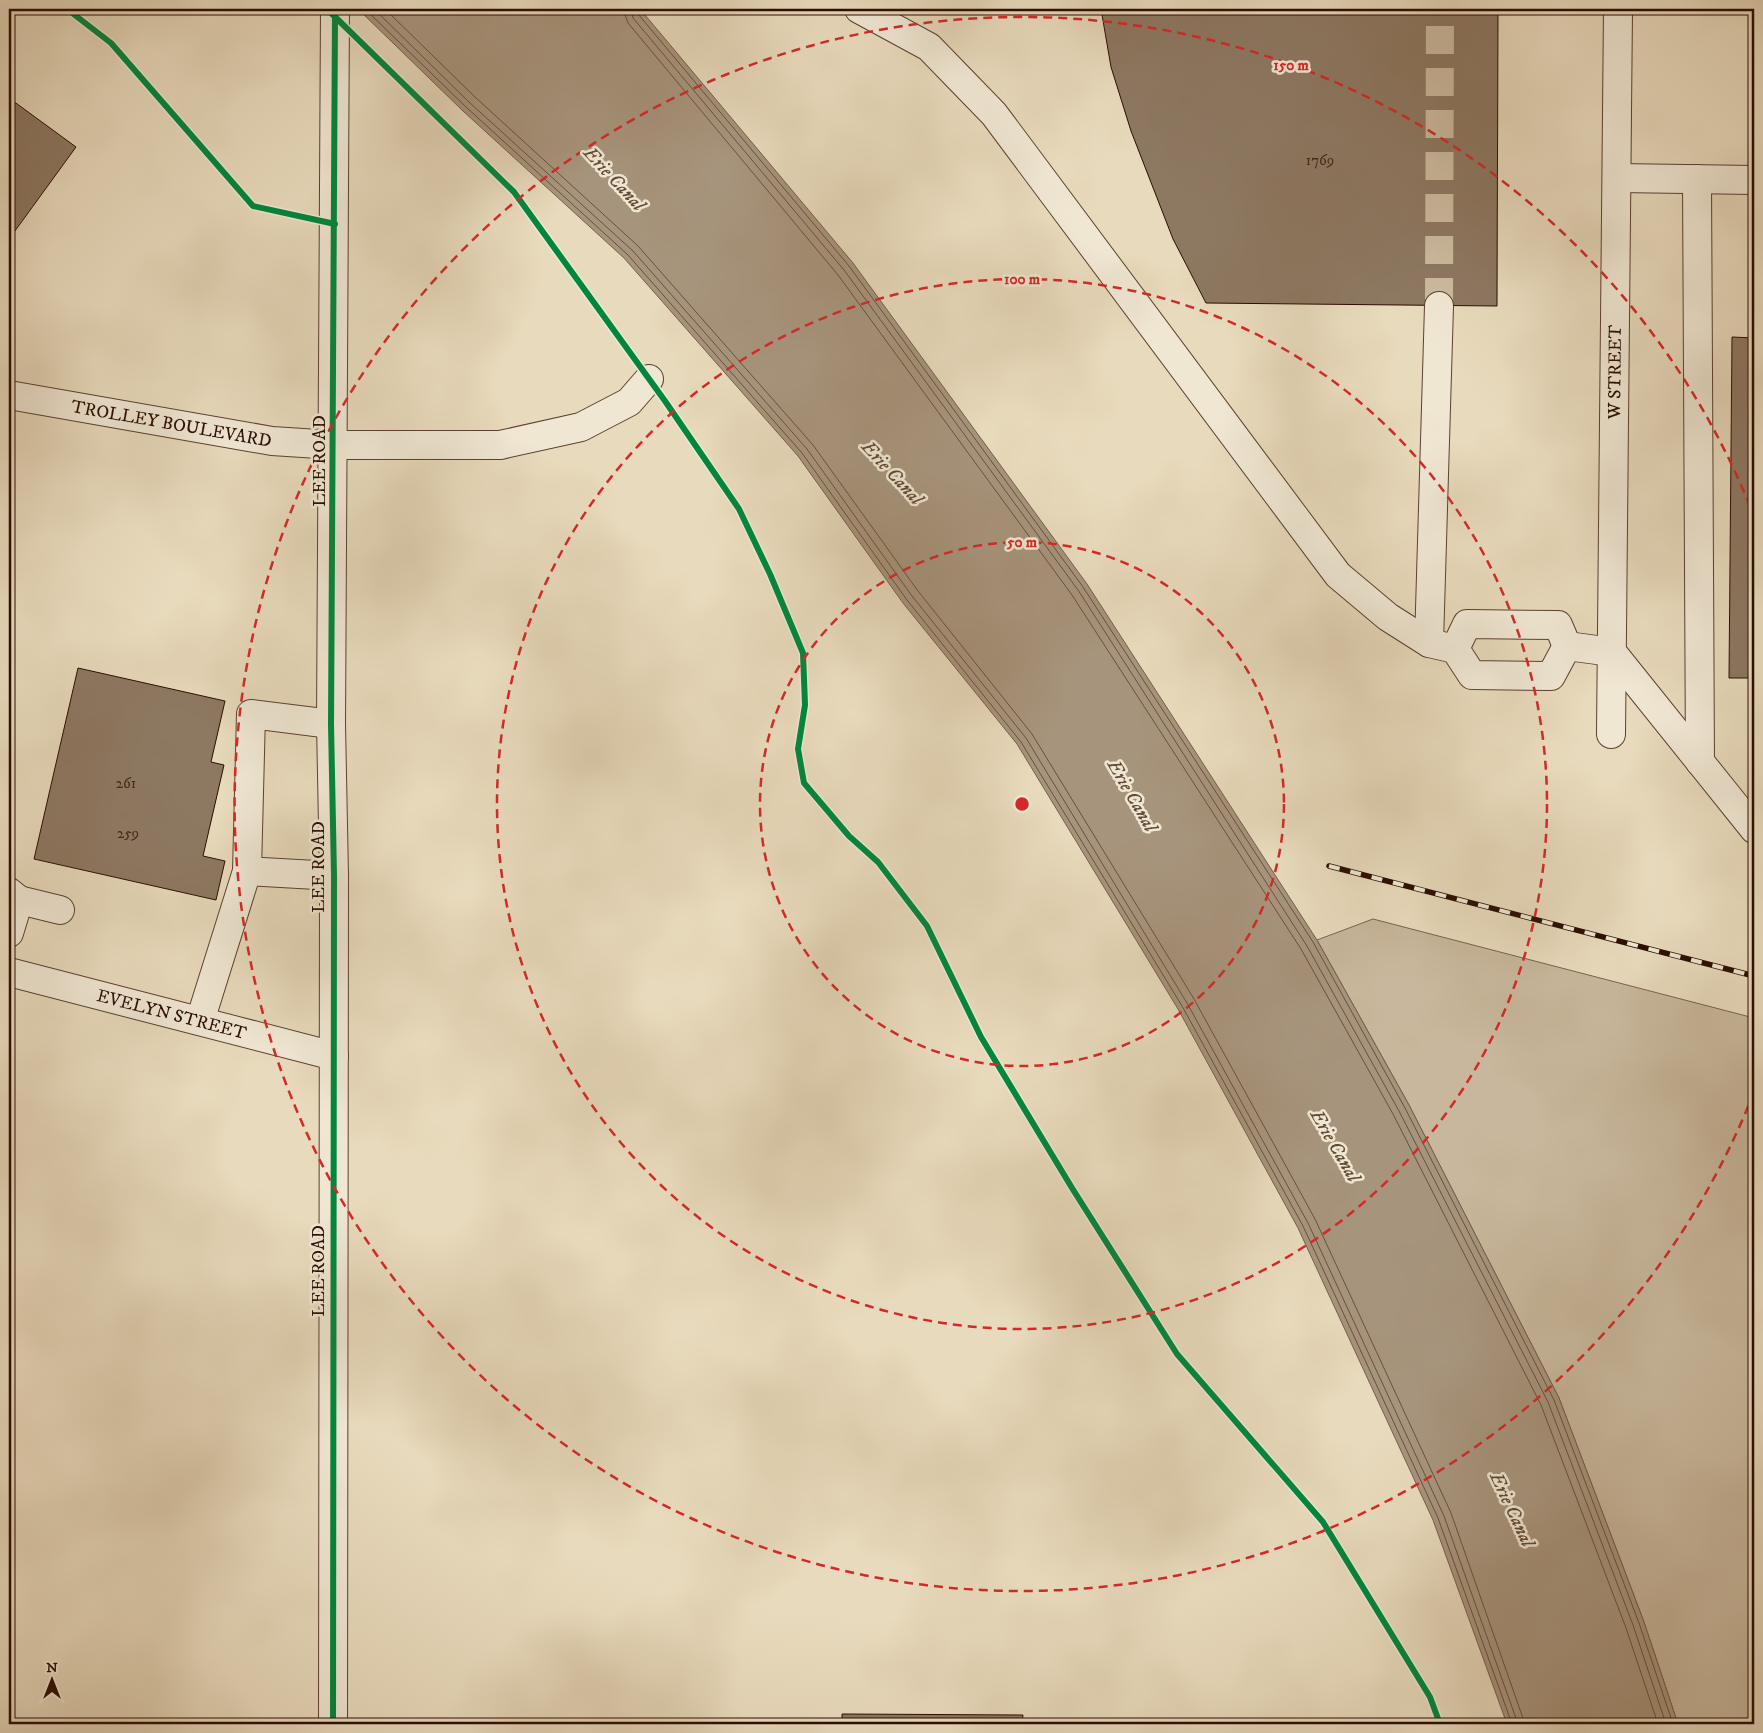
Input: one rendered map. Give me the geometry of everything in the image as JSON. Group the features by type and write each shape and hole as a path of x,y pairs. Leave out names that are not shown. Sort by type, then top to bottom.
{"street":[{"name":"LEE ROAD","path":"333,1724 334,876 332,724 335,9"},
{"path":"858,9 930,47 994,114 1338,575 1388,617 1429,643 1455,649 1472,675 1551,676 1567,646"},
{"name":"W STREET","path":"1611,734 1618,178 1618,9"},
{"path":"1618,178 1754,180"},
{"path":"1697,179 1700,762"},
{"path":"1429,643 1439,306"},
{"name":"TROLLEY BOULEVARD","path":"9,395 272,441 334,445 500,445 581,427 629,402 649,379"},
{"path":"1455,649 1467,624 1558,625 1567,646"},
{"path":"1567,646 1612,652 1754,828"},
{"path":"200,1022 247,871 251,714 332,724"},
{"path":"247,871 334,876"},
{"path":"9,932 14,896 60,910"},
{"name":"EVELYN STREET","path":"9,972 334,1056"}],"shaded area":[{"path":"1373,919 1754,1018 1754,1724 1678,1724 1644,1622 1559,1398 1409,1105 1317,940"}],"water":[{"name":"Erie Canal","path":"358,9 640,9 853,263 1087,584 1317,940 1409,1105 1559,1398 1644,1622 1678,1724 1507,1724 1433,1520 1298,1228 1178,1009 1017,744 903,603 798,456 624,258 463,111"}],"building":[{"path":"1101,9 1498,9 1497,306 1206,303 1173,239 1131,131 1111,67"},
{"path":"9,98 76,147 12,235 9,233"},
{"path":"1732,337 1754,338 1754,678 1729,678"},
{"path":"78,668 225,701 211,762 224,765 203,856 225,861 216,900 34,859"},
{"path":"842,1714 1023,1715 1022,1724 842,1724"}],"tunnel":[{"path":"1439,306 1440,9"}],"railway":[{"path":"1329,866 1754,976"}],"cycle path":[{"path":"67,9 111,43 253,206 335,224"},
{"path":"327,9 514,192 665,401 739,509 770,574 803,653 805,705 798,749 804,783 849,836 878,862 927,926 981,1037 1072,1188 1177,1354 1323,1522 1430,1697 1440,1724"},
{"path":"333,1724 334,876 331,724 335,14"}]}
